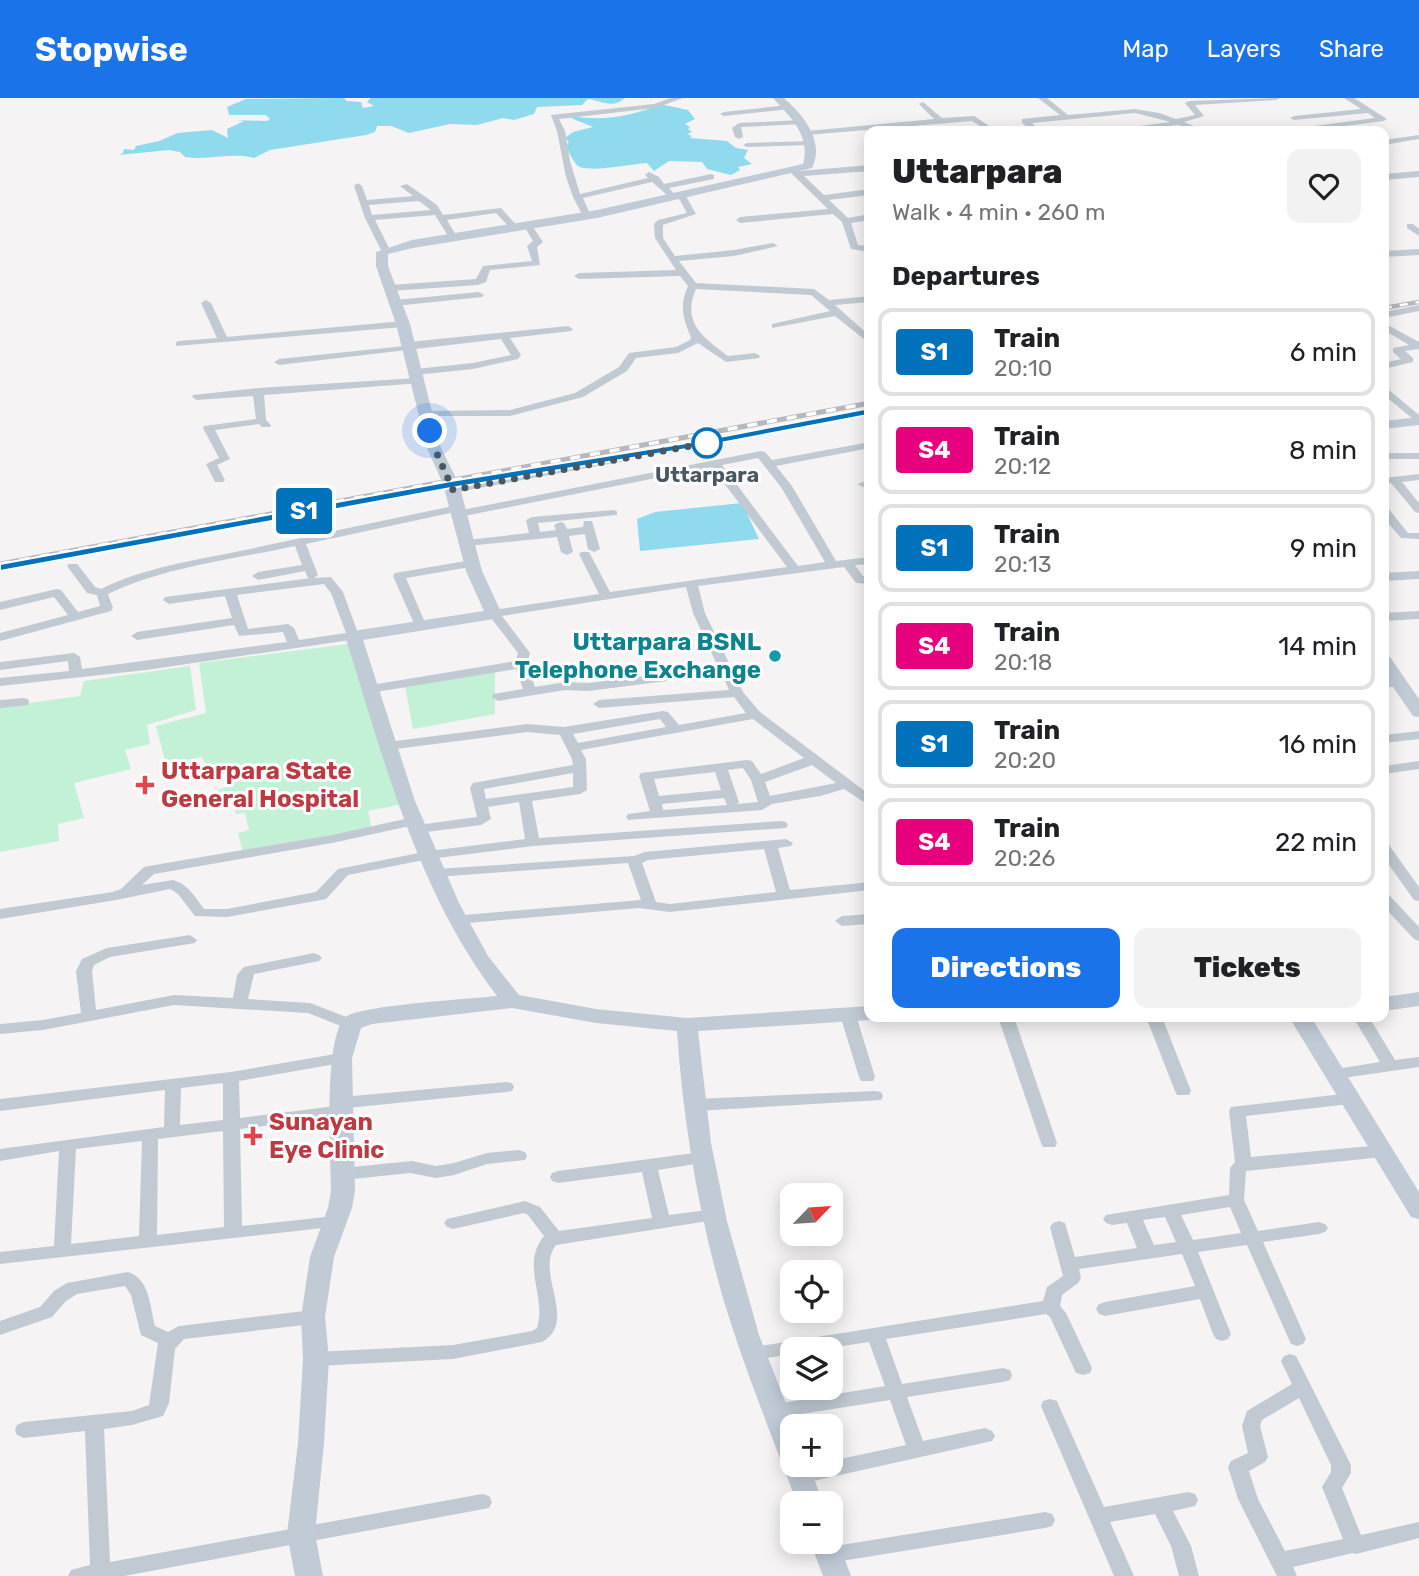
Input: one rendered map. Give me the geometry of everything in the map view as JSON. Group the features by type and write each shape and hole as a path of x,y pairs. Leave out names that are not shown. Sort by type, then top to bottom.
{"main road":[{"path":"512,1001 479,958 436,873 388,746 353,636 494,614 472,564 453,490 434,447 403,324 382,266 382,252 453,237 587,216 672,193 796,172 808,166 811,157 806,133 783,102"},
{"path":"1389,424 1419,421"},
{"path":"1392,683 1419,713"},
{"path":"1389,1003 1419,999"},
{"path":"309,1576 301,1534 311,1443 316,1359 313,1317 322,1257 340,1208 343,1174 341,1058 351,1025 355,1021 372,1017 512,1001 596,1016 687,1025 859,1014"},
{"path":"1303,1022 1419,1211"},
{"path":"687,1025 702,1158 715,1215 732,1284 780,1422"}],"street":[{"path":"587,216 577,197 563,149 563,129 554,117 655,106 679,98"},
{"path":"1042,98 1064,115"},
{"path":"1338,126 1383,119 1348,98"},
{"path":"1150,126 1200,116 1189,103 1268,99 1277,102"},
{"path":"724,114 783,102"},
{"path":"923,104 939,120"},
{"path":"1030,126 1025,121 1064,115 1135,111 1189,126"},
{"path":"1285,111 1305,126"},
{"path":"1294,118 1370,111"},
{"path":"878,126 976,118 986,126"},
{"path":"739,137 736,128 740,125 806,133"},
{"path":"747,145 806,133 864,127"},
{"path":"1389,142 1419,137"},
{"path":"796,172 864,168"},
{"path":"796,172 846,221 854,247 864,248"},
{"path":"624,178 650,174 692,214 658,225 659,238 693,286"},
{"path":"1389,177 1419,174"},
{"path":"1402,176 1419,187"},
{"path":"672,193 710,177"},
{"path":"577,197 656,179"},
{"path":"358,186 369,218 385,250"},
{"path":"404,186 439,215 453,237"},
{"path":"822,198 864,193"},
{"path":"363,203 421,198"},
{"path":"369,218 498,210 538,242 532,245 537,263 486,268 483,280 478,282 390,288"},
{"path":"740,220 834,211"},
{"path":"846,221 864,218"},
{"path":"1410,226 1419,233"},
{"path":"673,259 773,246"},
{"path":"1389,254 1419,253"},
{"path":"579,276 683,273"},
{"path":"693,286 811,291 829,303 864,334"},
{"path":"693,286 685,303 686,316 696,337 726,359 755,356"},
{"path":"395,303 479,295"},
{"path":"829,303 864,300"},
{"path":"206,303 223,339"},
{"path":"1389,314 1419,308"},
{"path":"775,326 839,312"},
{"path":"179,344 403,324"},
{"path":"279,362 568,329"},
{"path":"1389,329 1418,346"},
{"path":"197,397 416,376 473,366 514,357 516,355 504,336"},
{"path":"426,414 504,413 529,409 585,393 598,381 623,369 633,355 682,349 694,342 696,337"},
{"path":"1389,365 1409,360 1397,350 1418,346"},
{"path":"219,480 211,464 225,460 208,428 264,423 258,391"},
{"path":"1389,394 1419,421"},
{"path":"453,490 864,413"},
{"path":"770,464 864,446"},
{"path":"73,566 91,590 102,593 120,584 159,573 299,540 761,454 770,464 833,565"},
{"path":"1389,456 1419,456"},
{"path":"715,463 795,570"},
{"path":"1389,481 1419,477"},
{"path":"1389,481 1419,510"},
{"path":"535,536 532,520 613,513"},
{"path":"587,515 590,530 589,552 606,596"},
{"path":"1389,516 1405,536 1419,536"},
{"path":"558,517 567,552"},
{"path":"467,543 590,530"},
{"path":"299,540 315,581"},
{"path":"249,551 260,582"},
{"path":"530,692 521,664 524,653 494,614 691,583 864,561"},
{"path":"847,563 860,580 864,580"},
{"path":"420,625 399,576 472,564"},
{"path":"169,600 230,592 310,567"},
{"path":"1389,576 1419,575"},
{"path":"0,682 353,636 337,592 330,581 260,582"},
{"path":"691,583 699,613 726,670 737,692 755,715 864,798"},
{"path":"230,592 244,634 289,628 294,644"},
{"path":"0,606 57,593 75,616"},
{"path":"0,636 107,608 102,593"},
{"path":"1389,617 1419,615"},
{"path":"137,636 239,621"},
{"path":"0,666 74,657 76,674"},
{"path":"370,689 521,664"},
{"path":"498,697 726,670"},
{"path":"599,704 737,692"},
{"path":"0,704 23,702"},
{"path":"388,746 527,728 564,731 663,715 677,730"},
{"path":"573,748 755,715"},
{"path":"481,805 580,790 580,768 564,731"},
{"path":"1389,738 1419,735"},
{"path":"758,780 812,760"},
{"path":"658,815 646,776 748,764 758,780 765,802"},
{"path":"1389,769 1419,765"},
{"path":"720,767 734,809"},
{"path":"126,892 149,870 416,825 481,821 484,818 478,786 580,768"},
{"path":"633,817 762,806 765,802 820,793 844,785"},
{"path":"653,801 729,793"},
{"path":"525,798 534,842"},
{"path":"0,914 173,884 183,891 200,913 227,913 321,896 340,873 429,855 534,842 780,825"},
{"path":"436,873 634,861 645,856 786,843"},
{"path":"770,844 785,896"},
{"path":"1389,855 1419,897"},
{"path":"634,861 650,905"},
{"path":"457,919 639,904 670,908 864,887"},
{"path":"1389,904 1419,937"},
{"path":"842,921 864,919"},
{"path":"89,1015 84,971 87,962 107,953 190,940"},
{"path":"239,1004 245,975 249,970 314,958"},
{"path":"0,1029 43,1025 174,1000 310,1008 351,1025"},
{"path":"859,1014 867,1077"},
{"path":"1008,1022 1049,1143"},
{"path":"1156,1022 1183,1091"},
{"path":"1364,1022 1390,1066"},
{"path":"0,1105 231,1077 341,1058"},
{"path":"1336,1074 1419,1062"},
{"path":"231,1077 233,1232"},
{"path":"172,1130 173,1084"},
{"path":"0,1154 506,1087"},
{"path":"696,1105 875,1097"},
{"path":"1244,1164 1237,1111 1351,1099"},
{"path":"148,1241 150,1133"},
{"path":"62,1251 68,1144"},
{"path":"1297,1339 1235,1199 1238,1168 1244,1164 1383,1151"},
{"path":"343,1174 412,1167 422,1173 519,1156"},
{"path":"558,1177 702,1158"},
{"path":"649,1165 662,1223"},
{"path":"1112,1219 1235,1199"},
{"path":"453,1223 525,1207 534,1211 555,1238"},
{"path":"1171,1210 1222,1334"},
{"path":"316,1359 453,1352 536,1337 548,1327 542,1275 543,1255 545,1246 555,1238 715,1215"},
{"path":"1133,1216 1148,1252"},
{"path":"0,1258 335,1222"},
{"path":"1051,1307 1054,1292 1072,1278 1059,1227"},
{"path":"1069,1264 1319,1228"},
{"path":"0,1328 46,1312 60,1296 74,1288 128,1279 133,1281 139,1293 147,1330 170,1341"},
{"path":"1105,1309 1206,1291"},
{"path":"754,1353 1051,1307"},
{"path":"1051,1307 1057,1313 1083,1368"},
{"path":"24,1430 132,1418 156,1411 160,1403 166,1346 179,1332 313,1317"},
{"path":"875,1334 917,1450"},
{"path":"1290,1361 1341,1465 1341,1473 1332,1487 1356,1546"},
{"path":"776,1411 1003,1375"},
{"path":"1303,1387 1254,1416 1251,1426 1258,1457 1238,1468 1248,1499 1283,1569 1419,1530"},
{"path":"1050,1406 1124,1576"},
{"path":"94,1422 100,1570"},
{"path":"843,1460 917,1450 985,1436"},
{"path":"1098,1516 1188,1500"},
{"path":"78,1576 482,1502"},
{"path":"1160,1505 1181,1546 1189,1576"},
{"path":"830,1557 1045,1520"}],"green space":[{"path":"348,644 403,804 368,811 372,829 243,853 238,833 249,830 245,813 236,814 230,798 218,800 218,790 231,785 224,769 209,771 202,757 166,764 156,726 206,713 199,663"},
{"path":"190,666 196,710 147,725 150,744 125,750 131,769 74,783 84,818 58,824 59,841 0,852 0,707 80,696 84,681"},
{"path":"495,669 495,714 413,729 405,686"}],"water":[{"path":"344,98 347,101 361,102 363,108 374,106 367,102 371,98 625,98 612,104 588,99 582,105 537,107 534,114 514,120 503,118 477,125 450,124 409,133 391,126 377,126 375,132 366,135 270,150 254,158 194,158 169,150 119,155 124,149 134,150 136,146 178,133 212,130 228,138 227,129 244,121 236,120 270,119 266,115 229,115 227,107 246,99"},
{"path":"660,104 688,110 695,119 685,124 692,132 687,134 692,136 690,138 727,141 736,148 748,150 744,158 752,164 738,167 740,170 731,175 707,169 702,162 669,161 654,171 647,163 591,169 578,166 574,162 566,146 569,142 565,138 573,132 593,127 571,118 573,116 619,116"},
{"path":"742,503 759,539 640,551 637,519 655,512"}],"railway":[{"path":"1389,307 1419,302"},
{"path":"0,564 864,404"}],"train":[{"name":"S1","path":"0,568 451,484 699,444 864,412"}],"place":[{"name":"Uttarpara","path":"707,443"},
{"name":"Uttarpara BSNL Telephone Exchange","path":"775,656"},
{"name":"Uttarpara State General Hospital","path":"145,785"},
{"name":"Sunayan Eye Clinic","path":"253,1136"}],"route":[{"path":"430,431 453,490 707,443"}]}
